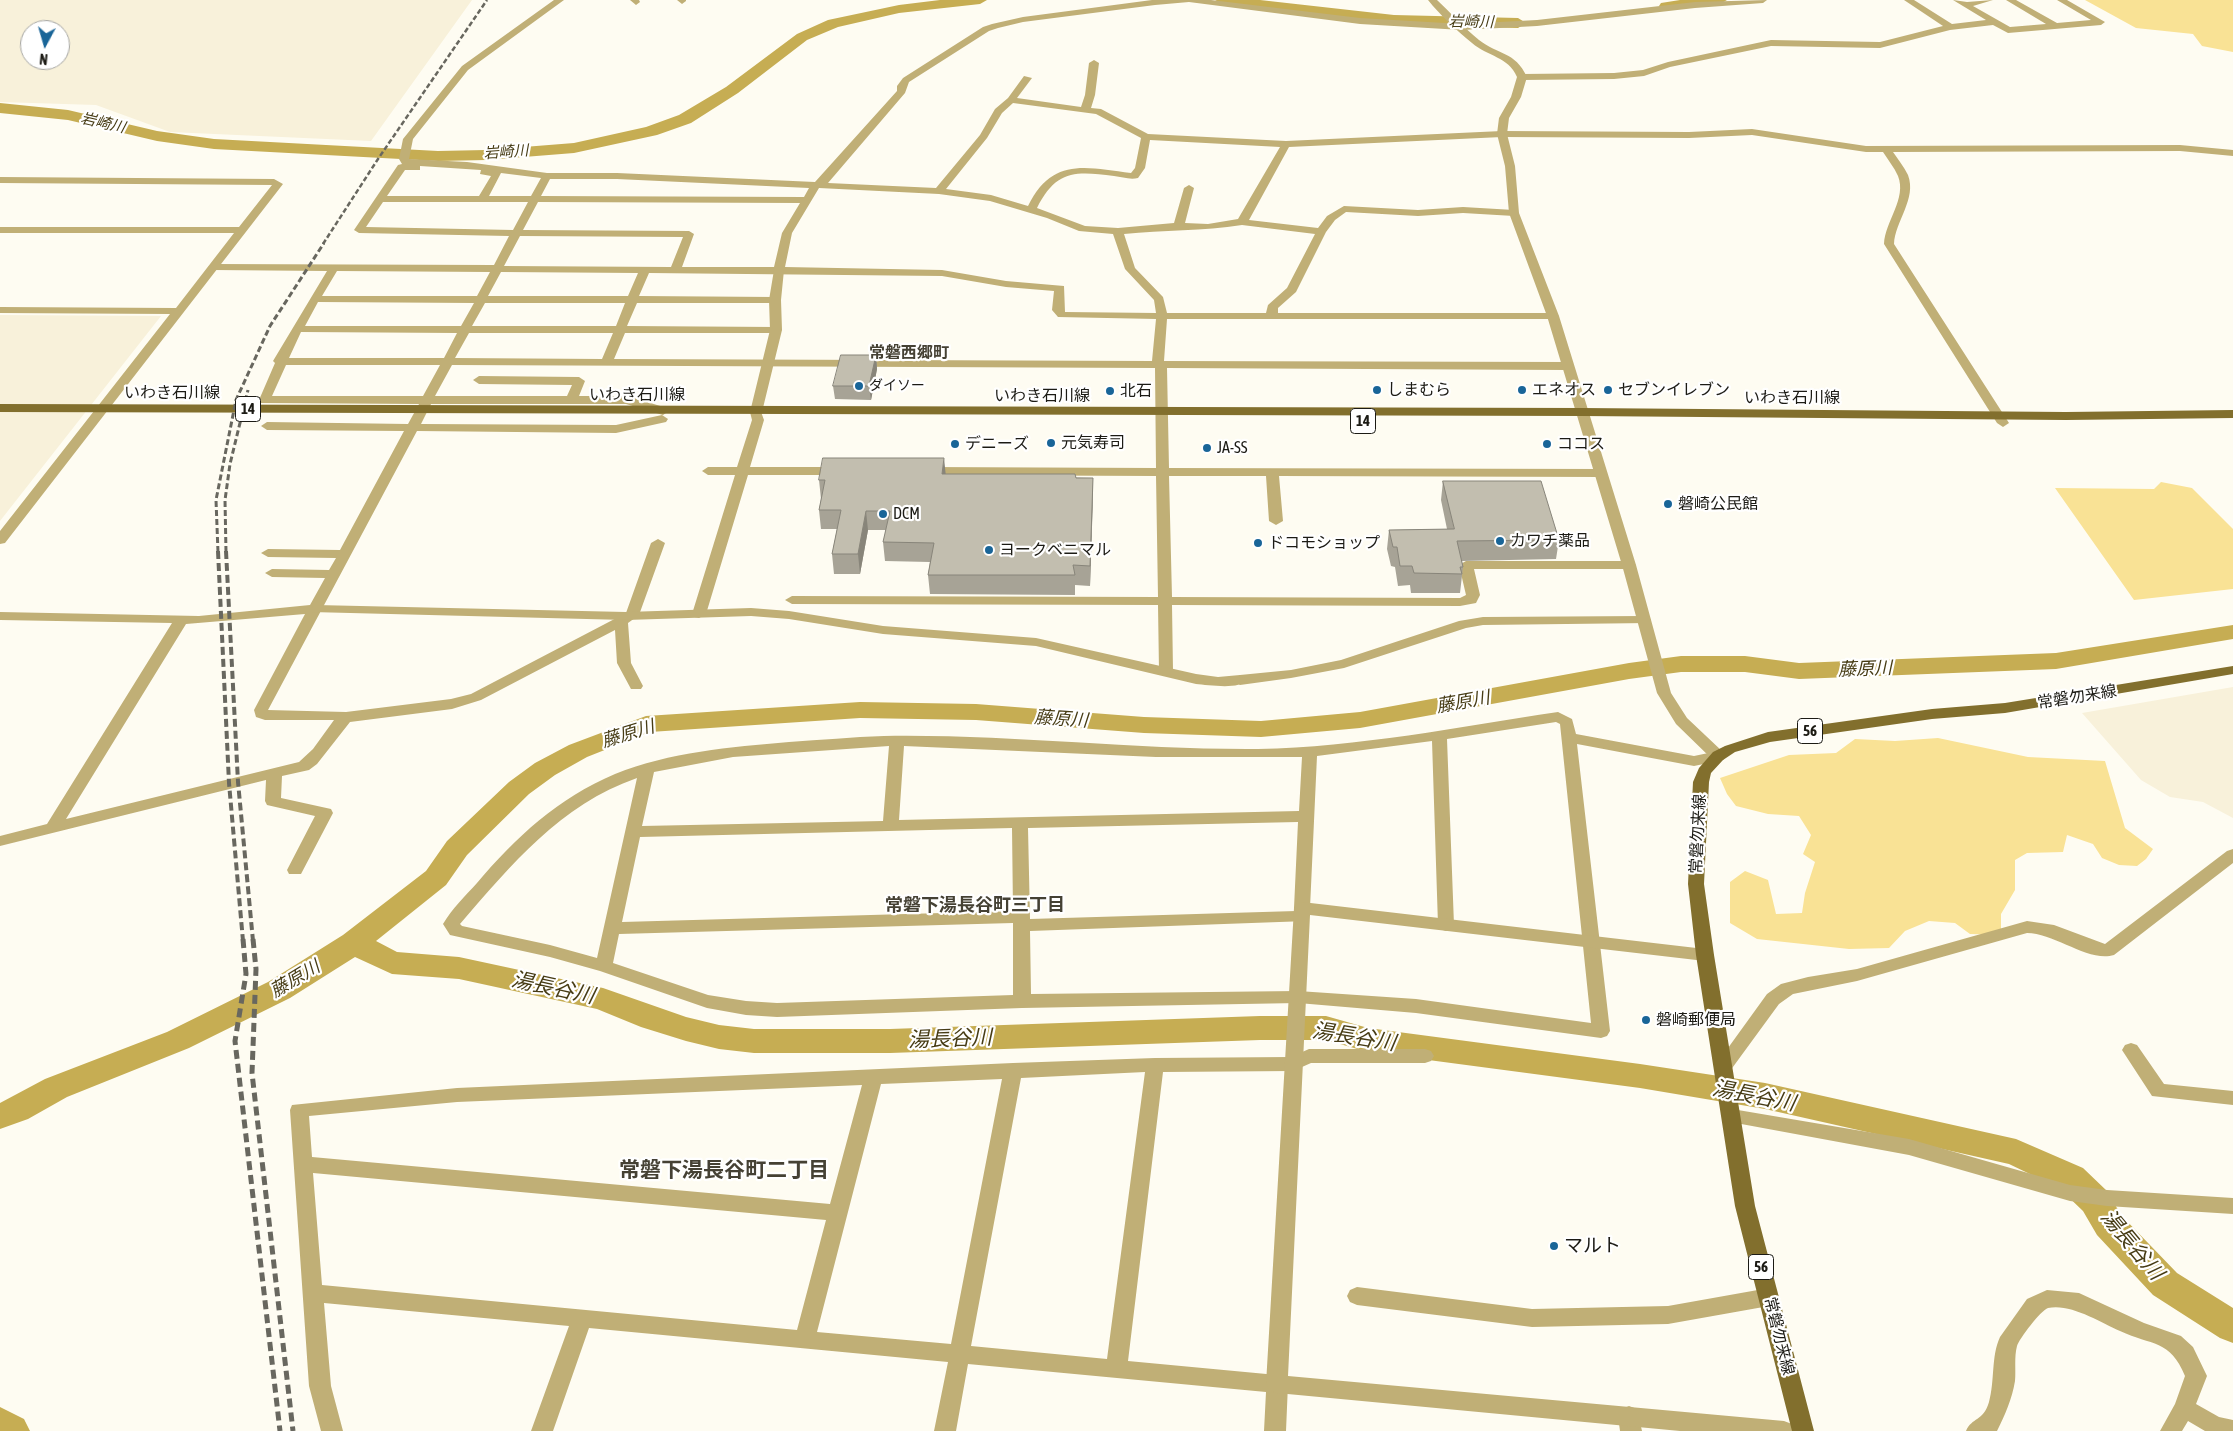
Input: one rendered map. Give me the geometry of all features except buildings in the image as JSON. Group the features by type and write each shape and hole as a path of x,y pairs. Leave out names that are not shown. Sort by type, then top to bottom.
{"main road":[{"name":"いわき石川線","path":"0,408 757,416 1584,417 2233,422"},
{"name":"いわき石川線","path":"0,416 495,414"},
{"name":"いわき石川線","path":"2001,419 2233,414"},
{"name":"常磐勿来線","path":"1803,1431 1745,1206 1731,1108 1705,956 1696,884 1701,782 1704,772 1718,756 1730,749 1768,737 1932,714 2054,701 2233,670"}],"street":[{"path":"560,0 465,68 408,139 405,147 404,160 406,162 466,165 547,176 617,176 939,190 991,198 1084,229 1118,231 1179,226 1208,227 1242,222 1321,232"},
{"path":"699,614 743,471 770,363 776,330 775,300 787,233 816,186 822,183 902,91 902,86 906,80 986,30 1000,24 1058,15 1151,2 1187,0"},
{"path":"1191,0 1376,23 1529,24 1695,5 1763,0"},
{"path":"1432,0 1477,43 1508,58 1518,68 1522,77 1516,98 1504,118 1502,134 1510,166 1514,213 1554,316 1567,366 1629,565 1664,693 1681,721 1718,756"},
{"path":"1908,0 1950,27"},
{"path":"1957,0 2008,30 2101,22 2061,0"},
{"path":"1967,5 1989,0"},
{"path":"2010,0 2058,27"},
{"path":"1522,77 1614,76 1644,73 1668,65 1771,43 1880,45 1950,27 1995,22"},
{"path":"1084,110 1090,95 1094,63"},
{"path":"939,190 984,136 998,111 1011,100 1027,78"},
{"path":"1011,100 1098,111 1146,137 1286,144 1502,134 1688,135 1752,132 1840,146 1886,150 2180,148 2233,152"},
{"path":"1031,210 1036,197 1060,172 1073,170 1134,176 1140,168 1146,137"},
{"path":"1242,222 1286,144"},
{"path":"1886,150 1904,179 1904,195 1888,234 1889,244 2001,419"},
{"path":"483,198 497,174 402,167 360,230 516,234 689,234 676,269"},
{"path":"547,176 346,554 260,710 260,714 340,715 344,717 466,701 627,617"},
{"path":"0,180 274,182 278,184 240,230 0,540"},
{"path":"1179,226 1189,188"},
{"path":"381,199 807,200"},
{"path":"1272,316 1272,307 1292,290 1321,232 1331,218 1344,209 1418,213 1463,210 1514,213"},
{"path":"0,230 240,230"},
{"path":"1118,231 1124,256 1130,269 1159,299 1161,314 1158,364 1161,368 1163,416 1166,671"},
{"path":"213,267 676,269 942,273 1006,284 1060,288 1060,312 1272,316 1554,316"},
{"path":"334,268 314,299 280,361 265,400 627,400 646,404 662,415"},
{"path":"606,362 645,269"},
{"path":"314,299 775,300"},
{"path":"0,310 179,311"},
{"path":"297,329 776,330"},
{"path":"280,361 1567,366"},
{"path":"479,380 578,381 572,400"},
{"path":"267,426 616,429 662,415"},
{"path":"708,471 850,471"},
{"path":"909,471 1601,473"},
{"path":"1272,472 1276,521"},
{"path":"636,686 624,663 627,617 658,543"},
{"path":"268,553 346,554"},
{"path":"792,600 1460,602 1470,600 1473,595 1466,565 1629,565"},
{"path":"272,573 335,574"},
{"path":"0,616 182,619 227,618 316,609 627,617 752,612 789,615 883,630 1036,642 1218,682 1291,674 1344,664 1464,624 1483,621 1644,620"},
{"path":"52,828 182,619"},
{"path":"0,841 304,766 316,759 344,717"},
{"path":"1558,717 1567,722 1601,1032 1416,1006 1022,1001 777,1010 746,1008 707,1001 604,966 550,951 456,931 451,924 508,859 566,806 598,788 647,768 682,758 723,752 897,741 1248,755 1352,748 1439,735 1558,717"},
{"path":"1439,735 1446,925"},
{"path":"1569,738 1694,761 1718,756"},
{"path":"891,826 897,741"},
{"path":"1275,1431 1310,752"},
{"path":"604,966 647,768"},
{"path":"274,773 273,801 325,813 295,870"},
{"path":"633,832 1307,816"},
{"path":"1020,823 1022,1001"},
{"path":"1725,1072 1773,999 1787,989 1808,983 1857,975 2027,927 2038,926 2049,929 2092,950 2108,951 2233,855"},
{"path":"612,928 1021,921 1301,912 1446,925 1705,956"},
{"path":"2131,1050 2158,1091 2233,1098"},
{"path":"332,1431 320,1386 299,1110 457,1095 873,1078 1309,1056 1425,1056"},
{"path":"1116,1369 1155,1065"},
{"path":"946,1431 1012,1070"},
{"path":"805,1339 873,1078"},
{"path":"1731,1108 1909,1148 2070,1193 2107,1198 2233,1206"},
{"path":"302,1164 838,1213"},
{"path":"312,1293 1277,1384 1630,1424 1784,1431"},
{"path":"1357,1296 1532,1318 1668,1315 1769,1297"},
{"path":"1977,1431 1989,1425 1999,1403 2004,1381 2007,1343 2034,1305 2047,1299 2079,1302 2138,1330 2174,1342 2186,1353 2196,1376 2184,1408 2171,1431"},
{"path":"542,1431 582,1318"},
{"path":"2184,1408 2214,1425 2233,1430"}],"shaded area":[{"path":"0,0 472,0 371,141 170,132 96,105 0,102"},
{"path":"2085,0 2233,0 2233,52 2202,46 2193,34 2136,28"},
{"path":"0,315 161,316 0,521"},
{"path":"2161,482 2192,488 2233,529 2233,589 2134,600 2055,488 2154,489"},
{"path":"2233,687 2233,818 2203,802 2170,797 2141,780 2082,713"},
{"path":"1938,738 2028,757 2105,761 2125,828 2153,849 2146,859 2137,866 2119,865 2102,858 2093,844 2067,835 2063,852 2027,853 2015,860 2015,890 2001,914 2001,935 1970,934 1955,923 1929,921 1905,931 1889,948 1849,949 1757,939 1730,923 1730,882 1745,871 1768,880 1776,914 1802,913 1805,893 1815,862 1803,854 1811,835 1799,816 1768,814 1736,806 1727,794 1720,778 1789,755 1836,753 1855,739 1895,741"}],"waterway":[{"name":"岩崎川","path":"0,108 68,115 157,136 214,144 438,156 486,155 574,148 651,131 685,119 732,90 802,37 833,23 899,9 980,0"},
{"name":"岩崎川","path":"1222,0 1394,20 1518,23"},
{"name":"岩崎川","path":"1666,6 1720,0"},
{"name":"藤原川","path":"354,943 436,878 457,848 519,788 545,769 578,751 646,724 860,710 976,712 1144,725 1261,729 1360,720 1629,671 1681,664 1745,664 1799,671 2056,661 2233,632"},
{"name":"藤原川","path":"0,1116 16,1110 56,1088 178,1040 279,990 354,943"},
{"name":"湯長谷川","path":"354,943 392,963 459,968 603,999 652,1019 686,1029 719,1037 754,1041 890,1041 1260,1028 1326,1028 1368,1040 1640,1076 1765,1096 2016,1152 2071,1178 2095,1201 2109,1225 2165,1284 2233,1327"},
{"path":"0,1424 11,1431"}],"railway":[{"path":"323,244 378,159 487,0"},
{"path":"218,552 216,500 236,400 270,326 324,243"},
{"path":"226,552 225,500 230,464 248,390"},
{"path":"218,551 229,783 243,941"},
{"path":"226,551 238,782 253,941"},
{"path":"243,939 246,974 235,1041 280,1431"},
{"path":"253,939 256,969 252,1073 293,1431"}],"place":[{"name":"ダイソー","path":"859,386"},
{"name":"しまむら","path":"1377,390"},
{"name":"エネオス","path":"1522,390"},
{"name":"セブンイレブン","path":"1608,390"},
{"name":"北石","path":"1110,391"},
{"name":"元気寿司","path":"1051,443"},
{"name":"デニーズ","path":"955,444"},
{"name":"ココス","path":"1547,444"},
{"name":"JA-SS","path":"1207,448"},
{"name":"磐崎公民館","path":"1668,504"},
{"name":"DCM","path":"883,514"},
{"name":"カワチ薬品","path":"1500,541"},
{"name":"ドコモショップ","path":"1258,543"},
{"name":"ヨークベニマル","path":"989,550"},
{"name":"磐崎郵便局","path":"1646,1020"},
{"name":"マルト","path":"1554,1246"}],"district":[{"name":"常磐西郷町","path":"909,353"},
{"name":"常磐下湯長谷町三丁目","path":"975,905"},
{"name":"常磐下湯長谷町二丁目","path":"724,1170"}]}
